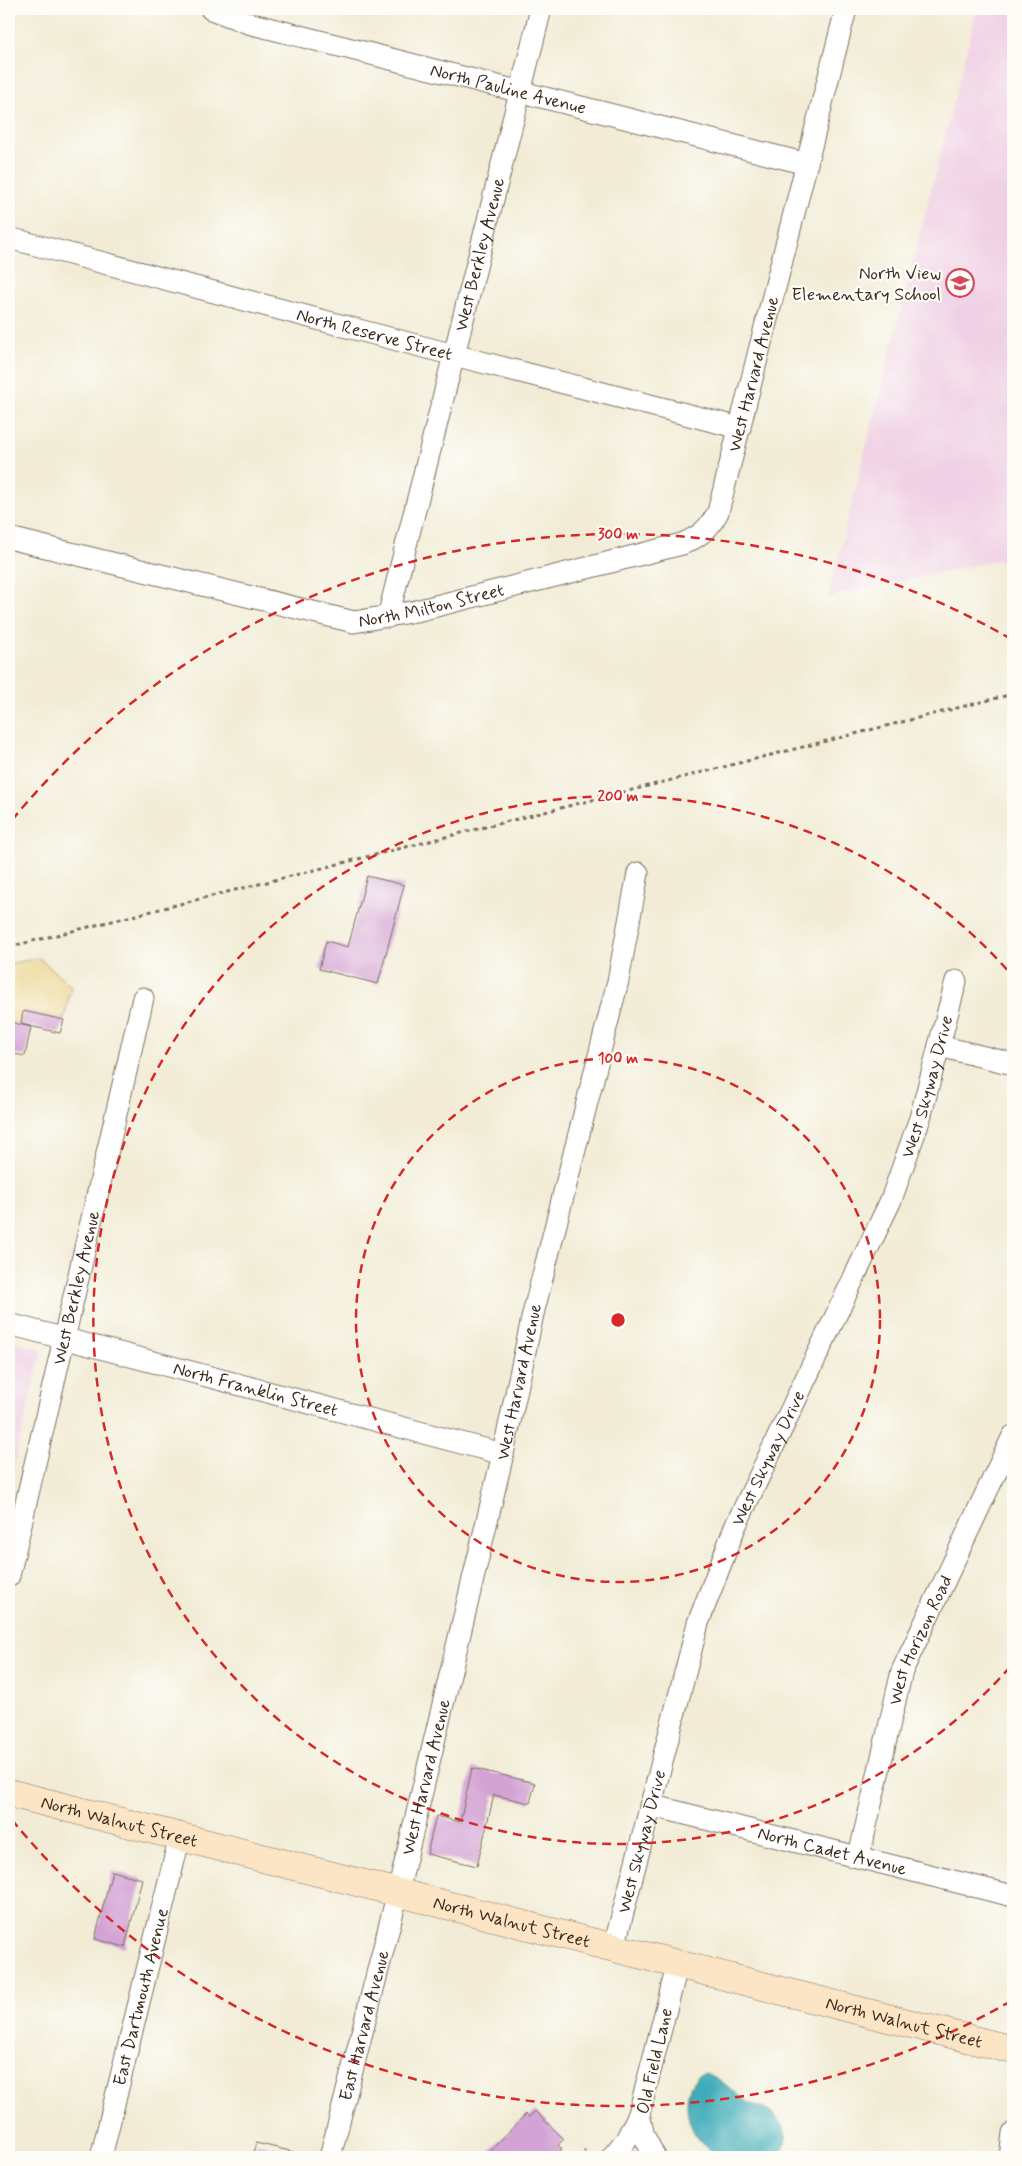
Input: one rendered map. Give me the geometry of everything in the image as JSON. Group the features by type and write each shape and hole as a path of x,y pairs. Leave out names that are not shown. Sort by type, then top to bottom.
{"main road":[{"name":"North Walnut Street","path":"9,1793 1013,2050"}],"street":[{"name":"North Pauline Avenue","path":"211,9 248,23 807,164"},
{"name":"West Berkley Avenue","path":"388,617 541,9"},
{"name":"West Harvard Avenue","path":"704,532 712,524 718,512 846,9"},
{"name":"North Reserve Street","path":"9,238 740,428"},
{"name":"North Milton Street","path":"9,538 354,622 388,617 682,544 704,532"},
{"name":"West Harvard Avenue","path":"398,1892 503,1454 533,1314 618,981 638,873"},
{"name":"West Skyway Drive","path":"614,1947 698,1623 735,1527 891,1200 920,1118 956,981"},
{"name":"West Berkley Avenue","path":"9,1576 142,998"},
{"path":"939,1046 1013,1064"},
{"name":"North Franklin Street","path":"9,1324 503,1454"},
{"name":"West Horizon Road","path":"859,1856 902,1671 1013,1436"},
{"name":"North Cadet Avenue","path":"650,1805 1013,1896"},
{"name":"East Dartmouth Avenue","path":"101,2157 180,1836"},
{"name":"East Harvard Avenue","path":"330,2157 398,1892"},
{"name":"Old Field Lane","path":"655,2157 644,2136 639,2114 678,1963"},
{"path":"612,2157 626,2140 639,2114"},
{"path":"1010,2157 1013,2133"}],"path":[{"path":"9,947 1013,694"},
{"path":"578,2157 585,2151"}],"shaded area":[{"name":"North View Elementary School","path":"977,9 1013,9 1013,557 828,597"},
{"path":"9,1341 42,1349 9,1487"}],"sand":[{"path":"39,958 71,986 64,1020 24,1011 21,1025 9,1022 9,964"}],"water":[{"path":"703,2073 714,2077 740,2097 766,2110 779,2120 785,2130 785,2137 777,2157 727,2158 713,2152 700,2141 693,2131 687,2103 691,2085"}],"building":[{"path":"367,876 404,885 378,984 319,969 326,941 348,947"},
{"path":"23,1011 64,1020 60,1033 21,1024"},
{"path":"9,1022 31,1027 25,1056 9,1053"},
{"path":"472,1768 535,1783 530,1803 494,1795 477,1866 427,1854 436,1816 460,1822"},
{"path":"112,1871 142,1879 125,1947 95,1939"},
{"path":"535,2111 564,2139 558,2145 562,2149 554,2157 484,2157 526,2114 529,2117"},
{"path":"256,2143 294,2152 293,2157 252,2157"}],"place":[{"name":"North View Elementary School","path":"960,283"}]}
